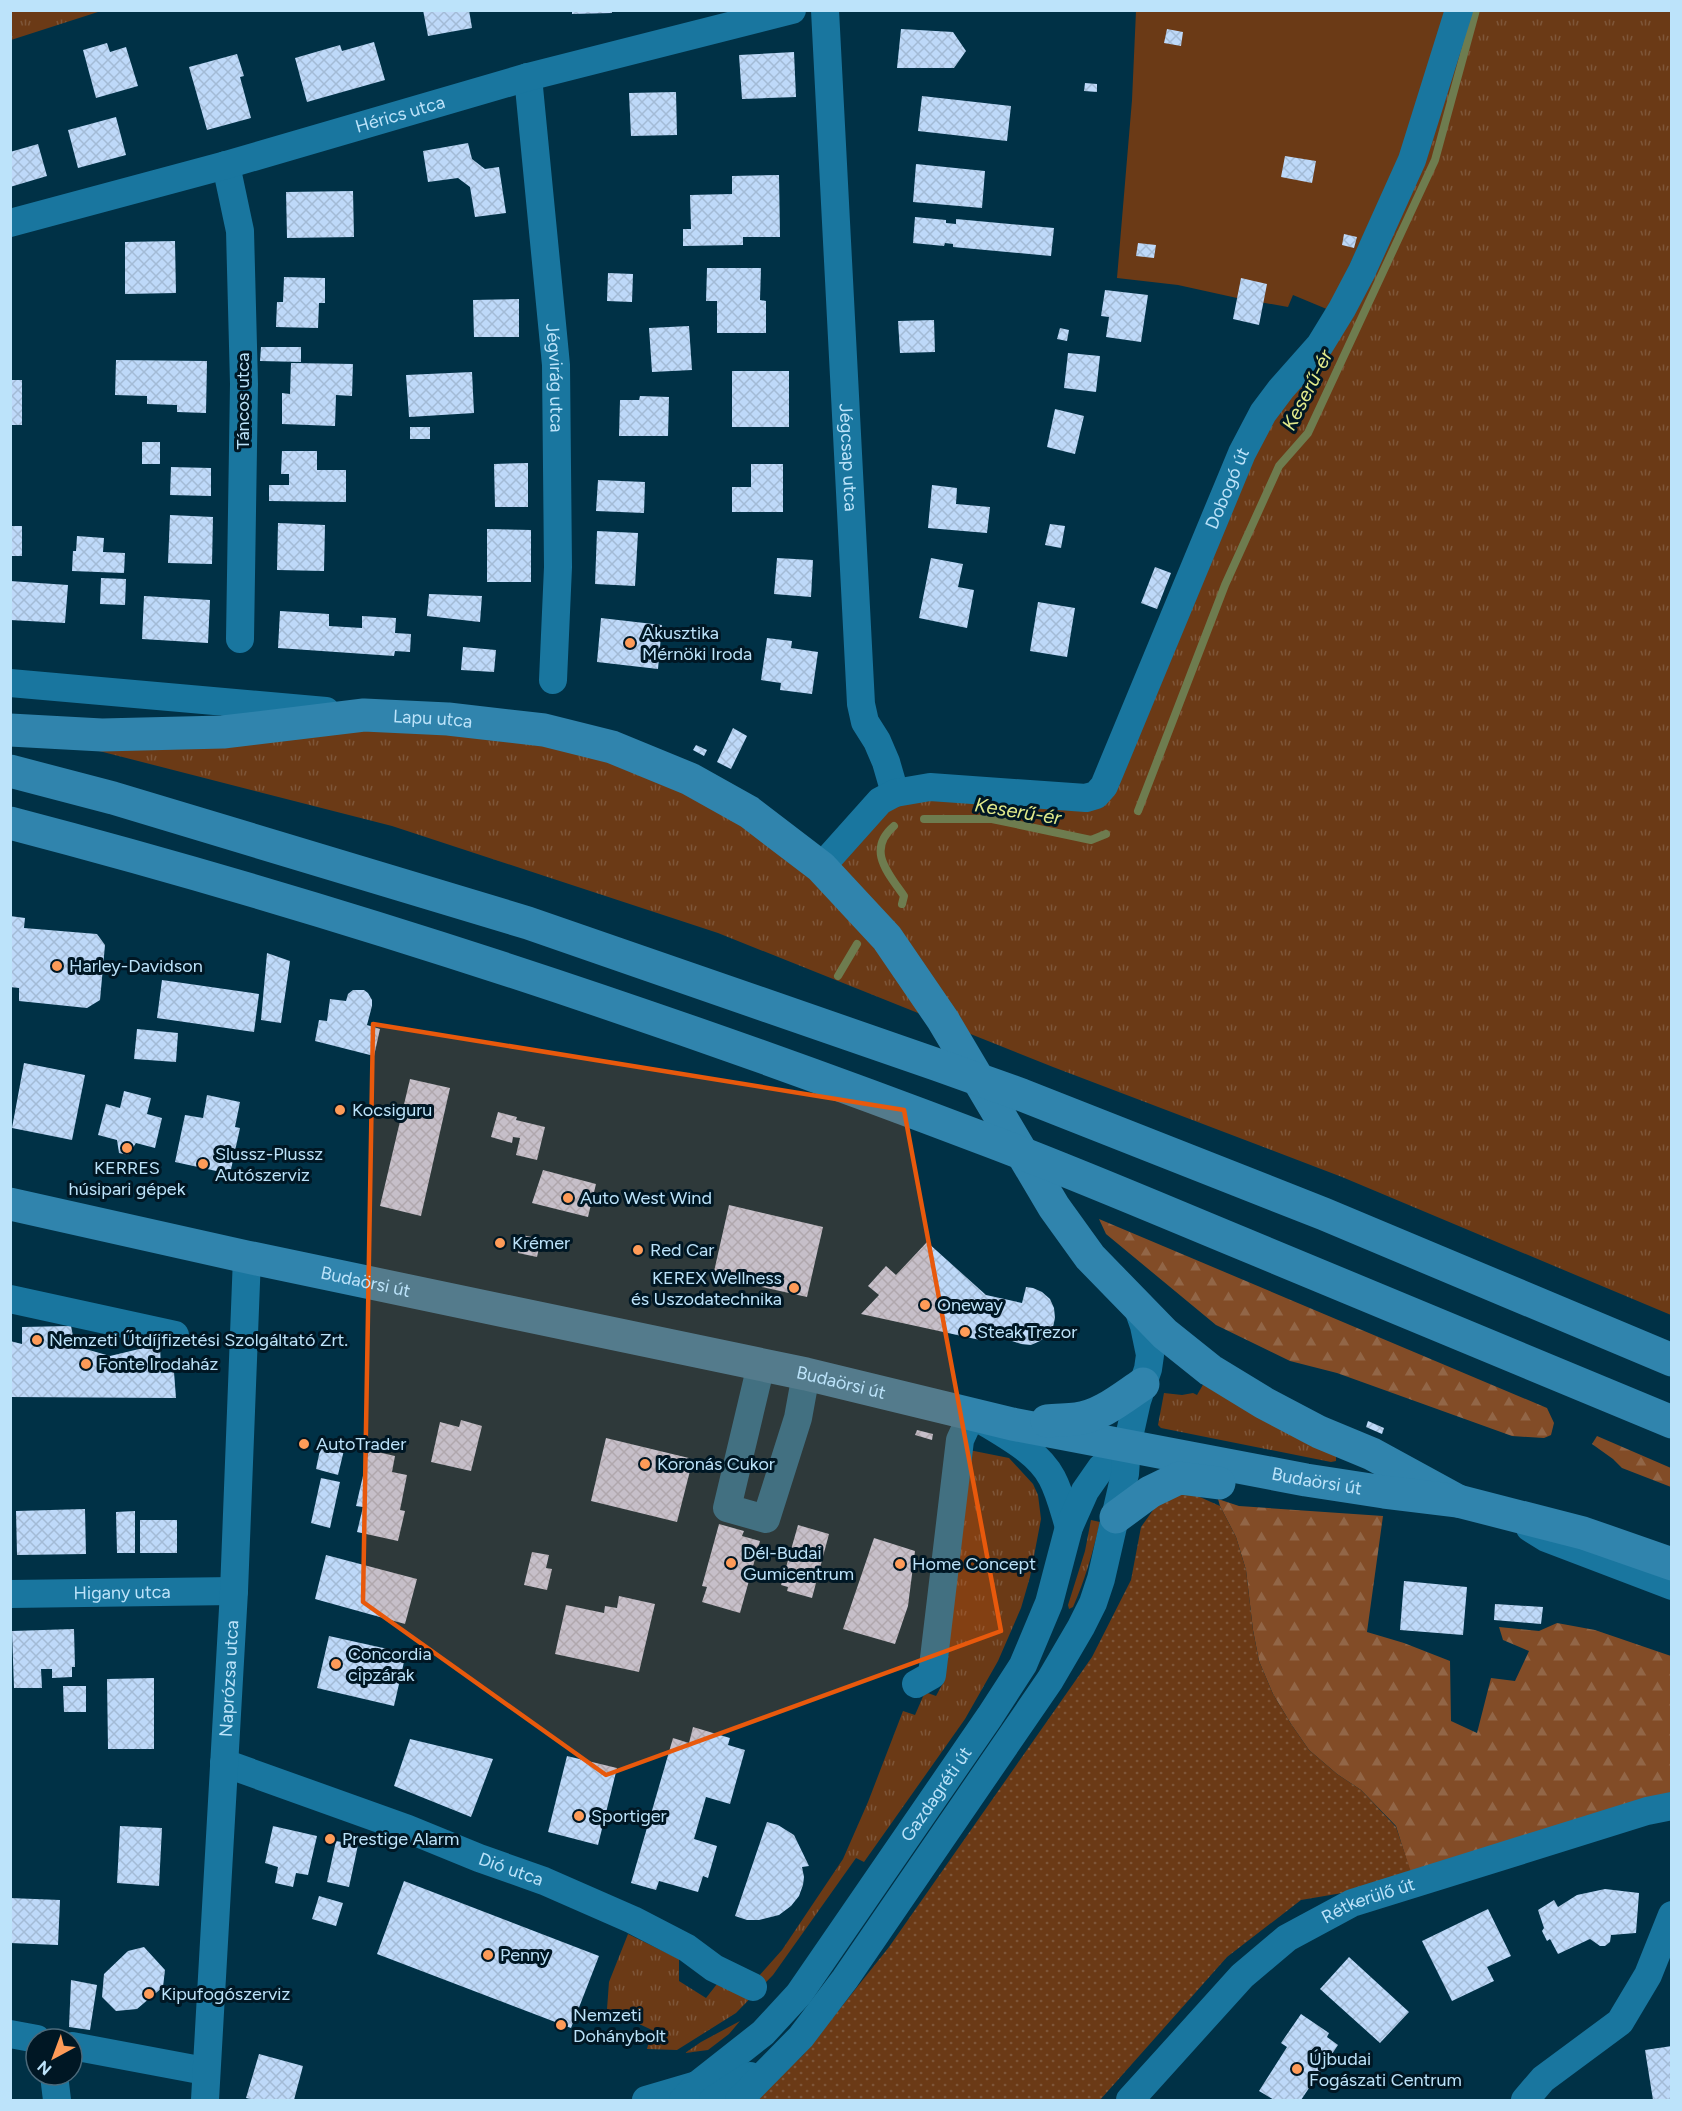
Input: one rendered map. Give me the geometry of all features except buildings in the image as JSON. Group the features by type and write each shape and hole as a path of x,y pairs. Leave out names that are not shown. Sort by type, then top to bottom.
{"main road":[{"path":"10,730 102,735 223,732 364,715"},
{"name":"Lapu utca","path":"364,715 448,719 544,730 612,747 690,779 749,812 821,867 893,946 943,1020 1054,1207 1090,1257 1165,1334 1227,1382 1319,1432 1372,1454 1458,1501"},
{"path":"10,771 125,802 528,923 938,1065 1022,1095 1324,1214 1671,1360"},
{"path":"10,823 374,926 691,1033 982,1138 1671,1422"},
{"name":"Budaörsi út","path":"10,1204 247,1257 806,1374 1012,1424 1306,1479 1458,1501 1582,1533 1671,1564"},
{"path":"1012,1424 1077,1419 1096,1413 1115,1403 1143,1384"},
{"path":"1116,1517 1150,1492 1179,1478 1254,1488 1306,1479"}],"street":[{"name":"Hérics utca","path":"10,223 226,165 528,77 792,10"},
{"name":"Jégcsap utca","path":"825,10 861,704 865,722 877,741 895,792"},
{"name":"Dobogó út","path":"895,792 930,787 1086,798 1096,795 1104,786 1242,453 1269,405 1320,345 1362,271 1412,160 1459,10"},
{"name":"Jégvirág utca","path":"528,77 556,365 558,567 553,680"},
{"name":"Táncos utca","path":"226,165 240,231 244,384 240,639"},
{"name":"Lapu utca","path":"10,683 364,715"},
{"path":"821,867 880,801 895,792"},
{"name":"Naprózsa utca","path":"204,2100 234,1591 247,1257"},
{"path":"10,1299 175,1335"},
{"name":"Gazdagréti út","path":"739,2100 801,2037 845,1979 1050,1680 1093,1603 1116,1517 1125,1474 1127,1446 1150,1355 1137,1306"},
{"path":"761,1365 727,1508 766,1519 798,1418 806,1374"},
{"path":"916,1684 932,1675 960,1440 972,1414 1027,1451 1043,1465 1052,1478 1070,1527"},
{"name":"Gazdagréti út","path":"675,2097 763,2032 799,1994 1023,1665 1049,1603 1070,1527 1085,1491 1101,1468 1127,1446"},
{"path":"1509,1513 1546,1538 1671,1586"},
{"name":"Higany utca","path":"10,1594 234,1591"},
{"name":"Dió utca","path":"224,1763 544,1881 633,1920 687,1948 714,1968 753,1987"},
{"name":"Rétkerülő út","path":"1130,2100 1242,1976 1287,1938 1352,1903 1647,1811 1671,1806"},
{"path":"1525,2100 1543,2079 1620,2022 1648,1975 1671,1915"},
{"path":"84,2048 206,2071"},
{"name":"Gazdagréti út","path":"675,2097 784,2053"}],"highlighted area":[{"path":"373,1024 904,1110 1001,1631 606,1775 363,1602"}],"green space":[{"path":"11,10 101,10 101,11 11,40"},
{"path":"1136,11 1466,11 1329,310 1293,295 1288,307 1178,285 1117,278 1132,100"},
{"path":"1466,11 1671,11 1671,1315 1342,1177 1053,1067 718,933 392,826 21,731 364,715 612,747 821,867 880,801 1086,798 1258,434 1345,320"},
{"path":"1099,1219 1547,1408 1554,1423 1551,1435 1544,1438 1512,1436 1337,1373 1290,1361 1216,1325 1106,1234"},
{"path":"1204,1383 1336,1455 1336,1461 1331,1462 1161,1428 1158,1425 1164,1393 1197,1395"},
{"path":"1597,1436 1671,1468 1671,1487 1622,1468 1592,1444"},
{"path":"969,1450 1009,1458 1033,1484 1038,1495 1041,1519 1030,1577 1021,1608 998,1661 965,1719 864,1862 856,1858 773,1975 736,2013 677,2050 647,2049 652,2030 607,2009 609,1982 628,1934 679,1959 679,1981 706,1998 717,1984 742,1995 782,1950 843,1859 903,1711 915,1715 925,1692 936,1696 944,1681"},
{"path":"1193,1494 1220,1506 1236,1537 1246,1570 1259,1661 1273,1694 1309,1750 1337,1774 1361,1790 1396,1827 1411,1872 1348,1892 1301,1900 1227,1957 1100,2100 754,2100 803,2055 889,1947 1092,1657 1131,1580 1141,1527 1156,1506 1172,1495"},
{"path":"1218,1499 1239,1506 1383,1516 1367,1632 1404,1643 1450,1661 1451,1721 1477,1733 1491,1678 1515,1681 1529,1651 1503,1640 1499,1627 1539,1631 1557,1623 1595,1630 1671,1656 1671,1806 1414,1884 1396,1826 1361,1790 1337,1774 1309,1750 1273,1694 1259,1661 1246,1570 1236,1537"},
{"path":"1091,1520 1100,1522 1081,1587 1073,1607 1069,1609 1068,1605 1085,1551"},
{"path":"740,2021 729,2034 708,2050 685,2053 701,2042"}],"waterway":[{"name":"Keserű-ér","path":"1138,811 1225,585 1279,466 1308,433 1435,160 1476,10"},
{"name":"Keserű-ér","path":"924,819 992,819 1091,840 1106,834"},
{"name":"Keserű-ér","path":"894,826 886,835 881,853 886,870 904,896 902,904"},
{"name":"Keserű-ér","path":"838,976 857,944"}],"place":[{"name":"Akusztika Mérnöki Iroda","path":"630,643"},
{"name":"Harley-Davidson","path":"57,966"},
{"name":"Kocsiguru","path":"340,1110"},
{"name":"KERRES húsipari gépek","path":"127,1148"},
{"name":"Slussz-Plussz Autószerviz","path":"203,1164"},
{"name":"Auto West Wind","path":"568,1198"},
{"name":"Krémer","path":"500,1243"},
{"name":"Red Car","path":"638,1250"},
{"name":"KEREX Wellness és Uszodatechnika","path":"794,1288"},
{"name":"Oneway","path":"925,1305"},
{"name":"Steak Trezor","path":"965,1332"},
{"name":"Nemzeti Űtdíjfizetési Szolgáltató Zrt.","path":"37,1340"},
{"name":"Fonte Irodaház","path":"86,1364"},
{"name":"AutoTrader","path":"304,1444"},
{"name":"Koronás Cukor","path":"645,1464"},
{"name":"Dél-Budai Gumicentrum","path":"731,1563"},
{"name":"Home Concept","path":"900,1564"},
{"name":"Concordia cipzárak","path":"336,1664"},
{"name":"Sportiger","path":"579,1816"},
{"name":"Prestige Alarm","path":"330,1839"},
{"name":"Penny","path":"488,1955"},
{"name":"Kipufogószerviz","path":"149,1994"},
{"name":"Nemzeti Dohánybolt","path":"561,2025"},
{"name":"Újbudai Fogászati Centrum","path":"1297,2069"}]}
